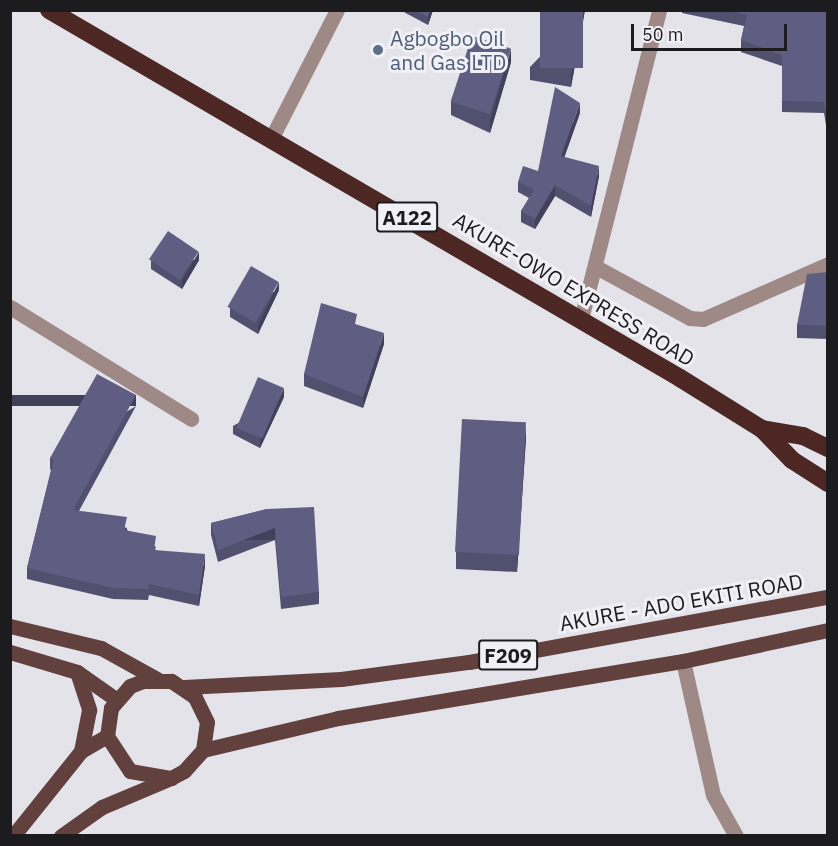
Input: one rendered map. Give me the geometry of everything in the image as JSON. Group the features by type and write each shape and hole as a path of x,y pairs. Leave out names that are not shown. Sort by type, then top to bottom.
{"highway":[{"name":"AKURE-OWO EXPRESS ROAD","path":"49,10 272,137 581,319 762,429 792,460 828,483"},
{"name":"AKURE-OWO EXPRESS ROAD","path":"762,429 803,436 828,448"}],"main road":[{"name":"AKURE - ADO EKITI ROAD","path":"184,687 341,679 469,662 828,597"},
{"path":"10,626 101,648 157,679 184,687 203,709 203,750 171,778 102,807 61,836"},
{"name":"F209","path":"203,750 338,718 683,661 828,630"},
{"path":"10,652 77,672 117,700"},
{"path":"77,672 89,710 81,751"},
{"path":"13,836 81,751 107,736 117,700 130,686 157,679"},
{"path":"107,736 130,771 171,778"}],"street":[{"path":"272,137 337,10"},
{"path":"581,319 596,267 659,10"},
{"path":"596,267 690,318 704,319 828,264"},
{"path":"10,307 191,419"},
{"path":"683,661 713,795 736,836"}],"building":[{"path":"415,10 430,10 428,17"},
{"path":"540,10 583,10 583,68 540,68"},
{"path":"725,10 828,10 828,127 824,102 782,101 782,55 741,40 747,15"},
{"path":"472,36 511,49 490,114 451,102"},
{"path":"555,87 580,103 561,156 599,166 591,206 555,185 535,219 521,211 534,190 518,182 523,166 538,171"},
{"path":"168,231 199,252 180,280 149,259"},
{"path":"251,266 279,282 255,323 228,307"},
{"path":"828,272 828,326 797,325 807,274"},
{"path":"321,303 357,314 355,324 384,333 363,397 304,374"},
{"path":"97,374 136,395 73,510 127,517 124,530 156,536 154,550 205,554 199,595 149,584 148,589 113,588 27,568 54,460 50,458"},
{"path":"258,377 284,388 262,439 237,428"},
{"path":"462,419 526,422 519,555 455,552"},
{"path":"314,507 319,592 281,597 275,528 218,550 211,523 267,509"}],"place":[{"name":"Agbogbo Oil and Gas LTD","path":"378,50"}]}
